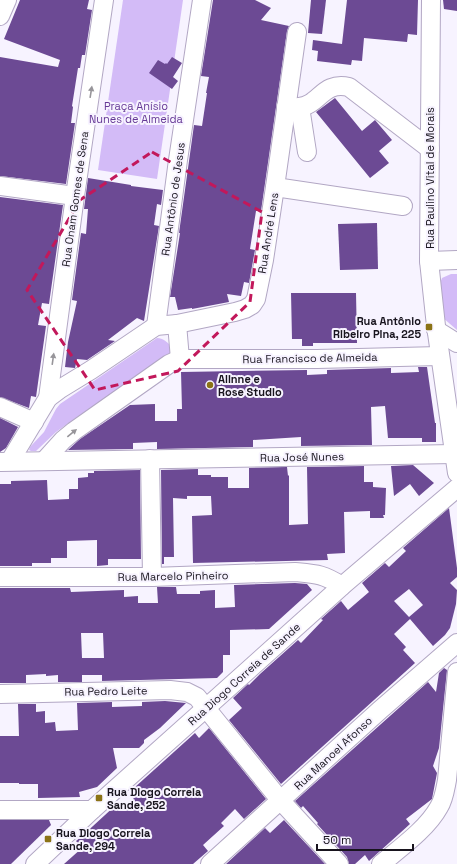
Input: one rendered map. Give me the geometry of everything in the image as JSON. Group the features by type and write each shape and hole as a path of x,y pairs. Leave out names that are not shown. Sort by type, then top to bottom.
{"street":[{"path":"0,16 7,0"},
{"name":"Rua Onam Gomes de Sena","path":"48,398 75,196 104,0"},
{"name":"Rua Antônio de Jesus","path":"156,326 178,160 202,0"},
{"name":"Rua Paulino Vital de Morais","path":"431,0 429,261 440,356 451,391 454,454 457,473"},
{"path":"275,187 293,107 297,32"},
{"path":"293,107 309,103 332,87 349,87 430,149"},
{"path":"293,107 307,152"},
{"path":"0,186 75,196"},
{"name":"Rua André Lens","path":"177,324 235,312 252,305 256,299 264,260 275,187 403,206"},
{"path":"429,261 457,260"},
{"path":"5,461 34,422 48,398 156,326 177,324 180,359"},
{"path":"436,330 457,343"},
{"name":"Rua Francisco de Almeida","path":"44,461 63,440 74,431 169,364 180,359 317,359 440,356"},
{"path":"0,406 34,422"},
{"name":"Rua José Nunes","path":"5,461 454,454"},
{"path":"150,459 152,577"},
{"name":"Rua Diogo Correia de Sande","path":"35,864 92,810 342,586 457,488"},
{"name":"Rua Marcelo Pinheiro","path":"0,577 152,577 295,572 315,573 328,577 342,586"},
{"name":"Rua Manoel Afonso","path":"210,864 380,710 457,643"},
{"path":"381,864 426,826 439,808 444,795 447,780 457,672"},
{"name":"Rua Pedro Leite","path":"0,694 170,690 187,692 197,697 281,801 339,864"},
{"path":"0,810 92,810"}],"highlighted area":[{"path":"152,152 262,212 250,302 178,371 95,390 27,290 80,200"}],"green space":[{"name":"Praça Anísio Nunes de Almeida","path":"123,0 183,0 157,179 98,170"},
{"path":"451,274 457,274 457,330 442,317 435,296 442,278"},
{"path":"157,338 163,339 171,346 171,353 56,432 36,451 29,450 44,432 60,404"}],"building":[{"path":"20,0 89,0 87,9 92,10 85,55 82,55 80,68 78,68 72,106 71,123 75,123 66,184 0,176 0,57 58,67 60,60 4,39"},
{"path":"213,0 255,0 271,8 261,20 289,26 287,31 261,211 256,211 250,249 255,250 249,283 244,282 241,296 227,294 229,302 178,310 175,297 170,297 194,125 202,126 207,93 209,77 201,76"},
{"path":"311,0 326,0 322,34 308,33"},
{"path":"347,0 418,0 417,35 408,34 407,42 364,38 362,61 352,60 351,65 317,61 318,51 312,50 313,40 342,44"},
{"path":"443,0 457,0 457,11 444,9"},
{"path":"172,57 182,63 173,77 178,81 172,89 149,73 158,60 167,64"},
{"path":"335,98 362,131 375,120 392,140 379,151 389,163 370,178 316,112"},
{"path":"88,178 163,190 161,205 157,204 154,225 159,226 144,321 137,318 108,340 115,341 87,360 77,359 75,368 65,367 68,342 77,301 72,300 81,233 86,234 88,209 84,209"},
{"path":"0,197 63,205 49,304 42,303 38,325 46,326 36,397 31,396 29,408 0,397"},
{"path":"377,223 378,269 340,270 338,224"},
{"path":"291,293 356,293 357,343 313,343 313,346 302,346 302,339 292,339"},
{"path":"418,367 427,367 436,423 436,442 422,442 422,438 388,438 385,406 371,407 372,445 301,446 301,437 253,440 253,447 157,449 157,442 133,443 133,449 68,450 80,439 130,405 155,404 155,421 177,421 177,409 182,409 181,372 307,370 307,375 327,374 327,370 391,368 391,373 419,372"},
{"path":"0,418 18,427 6,448 0,452"},
{"path":"413,465 434,483 419,496 410,484 394,496 391,466"},
{"path":"364,466 364,482 373,482 373,487 386,488 385,515 383,515 384,518 370,518 370,511 344,512 345,553 327,554 328,560 193,563 192,516 212,515 211,496 187,496 187,499 173,498 174,557 164,557 164,564 162,564 161,470 198,469 198,475 228,477 228,488 249,488 249,468 287,467 288,476 289,475 289,525 308,524 307,467"},
{"path":"140,470 141,559 108,559 108,565 97,566 97,540 67,541 67,558 51,558 51,563 32,563 32,566 0,566 0,484 11,484 11,481 47,480 48,500 69,499 69,489 78,489 78,478 88,477 88,473 94,473 94,471"},
{"path":"449,508 457,568 457,577 450,583 457,590 456,604 450,628 433,646 410,619 394,634 406,647 403,650 415,663 281,784 229,720 242,708 233,698 298,640 301,643 323,620 321,619 341,601 348,610 369,592 362,583 385,563 389,567 406,551 403,548","holes":["409,589 423,605 409,617 394,601"]},
{"path":"295,583 307,584 312,590 269,629 230,630 230,655 223,655 223,672 217,678 102,681 102,675 82,675 82,682 58,682 58,675 46,676 46,674 26,675 26,683 0,683 0,588 70,588 71,592 124,590 124,597 138,596 138,603 158,603 157,587 176,587 177,594 200,594 200,591 215,590 215,608 235,607 234,585","holes":["81,633 103,633 104,658 82,658"]},
{"path":"444,668 447,670 439,748 433,766 437,773 432,799 406,819 410,824 369,861 365,855 355,864 349,864 347,857 317,824 318,823 303,806 301,808 295,801 428,682 436,692 439,673"},
{"path":"165,701 186,703 160,728 144,740 144,743 139,748 113,748 117,768 97,787 79,792 80,797 38,798 38,784 0,783 0,736 19,736 18,704 36,704 36,712 45,711 45,723 55,722 56,731 78,730 77,703 112,702 112,707 142,706 142,702"},
{"path":"209,728 266,799 244,819 235,809 221,823 224,826 203,845 208,851 193,864 64,864 82,848 76,841 117,804 122,810 139,793 134,788 195,733 199,738"},
{"path":"0,820 49,820 51,825 11,864 0,864"},
{"path":"284,820 325,864 226,864 265,828 270,833"}],"place":[{"name":"Rua Antônio Ribeiro Pina, 225","path":"429,327"},
{"name":"Alinne e Rose Studio","path":"210,385"},
{"name":"Rua Diogo Correia Sande, 252","path":"99,798"},
{"name":"Rua Diogo Correia Sande, 294","path":"48,839"}]}
